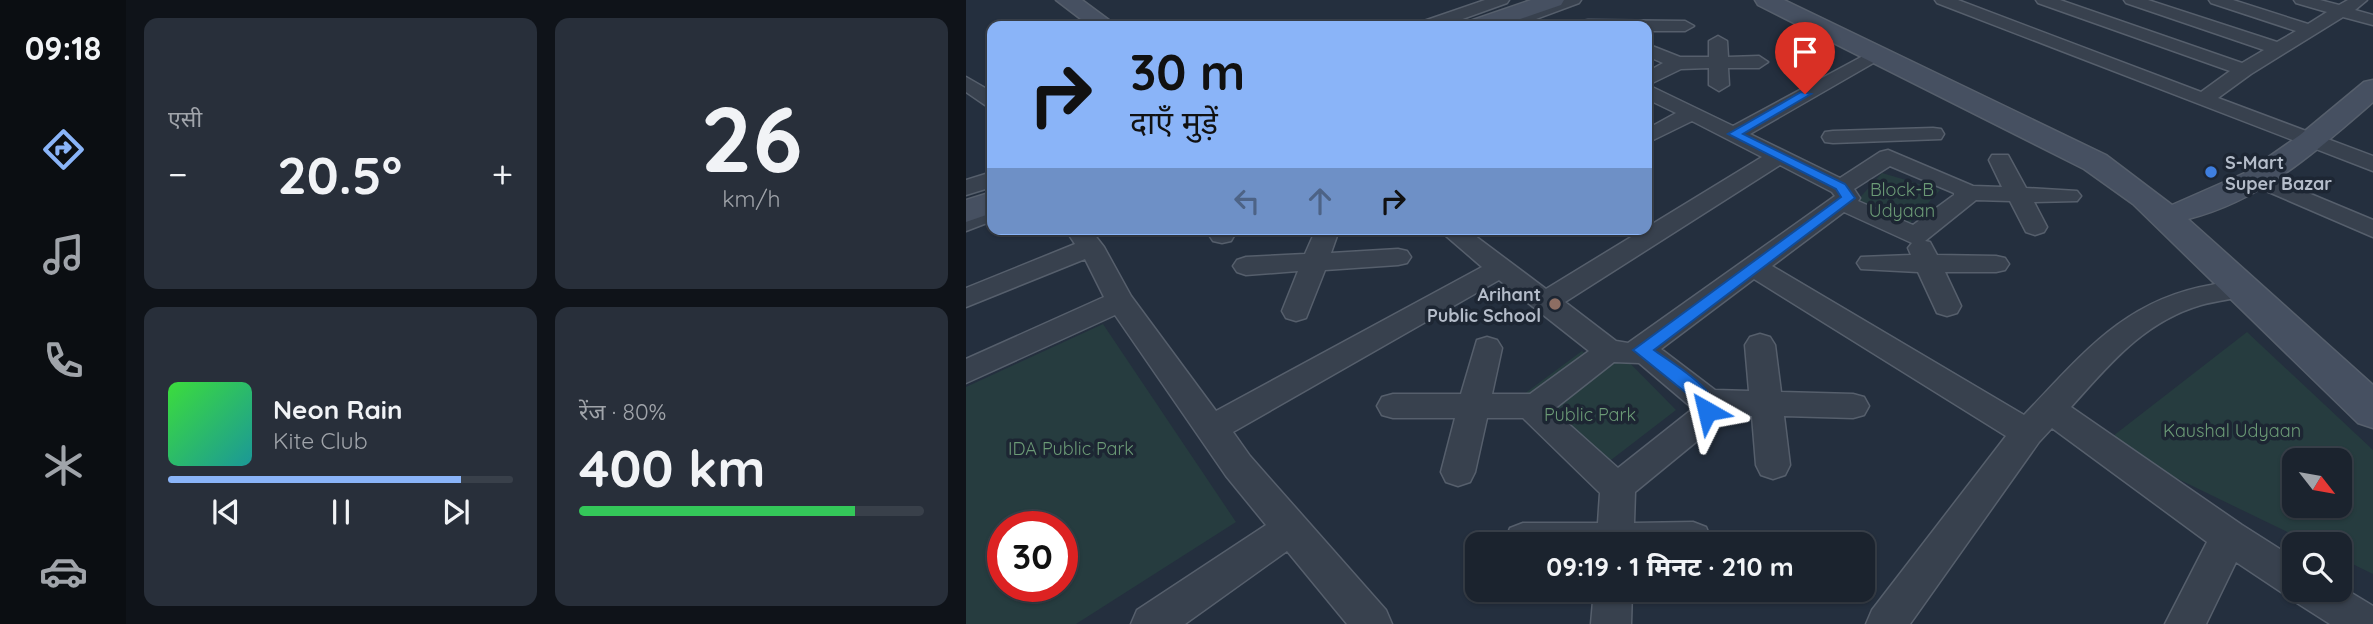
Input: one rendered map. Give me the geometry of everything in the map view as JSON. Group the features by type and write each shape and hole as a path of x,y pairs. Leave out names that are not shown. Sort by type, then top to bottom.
{"main road":[{"path":"1463,21 1521,0"},
{"path":"1475,19 1553,0"},
{"path":"1766,0 2095,162 2144,197 2373,411"},
{"path":"1792,0 2112,152 2159,182 2185,210 2373,376"},
{"path":"1058,3 1071,21"},
{"path":"1058,3 1094,21"},
{"path":"2185,210 2258,178 2310,141 2373,88"},
{"path":"966,198 987,190"},
{"path":"966,212 987,204"}],"street":[{"path":"1451,0 1475,19 1493,1"},
{"path":"1516,21 1573,0"},
{"path":"1943,0 2373,164"},
{"path":"2132,0 2279,49"},
{"path":"2217,0 2310,30"},
{"path":"2302,0 2373,20"},
{"path":"2202,100 2245,70 2359,0"},
{"path":"1995,20 2034,4 2245,70"},
{"path":"1633,21 1637,7"},
{"path":"1652,26 1685,26"},
{"path":"1717,41 1719,85"},
{"path":"1652,51 1677,63 1759,62"},
{"path":"1734,134 1876,54"},
{"path":"1652,77 1677,63"},
{"path":"966,83 981,98"},
{"path":"1652,93 1780,156 1915,236 1947,306"},
{"path":"1875,111 1885,146"},
{"path":"1652,134 1692,113"},
{"path":"1464,235 1501,268 1609,351 1633,354 1755,268 1843,195 1885,146 1933,134"},
{"path":"1833,137 1885,146 1966,192 2069,196"},
{"path":"1545,302 1780,156"},
{"path":"2000,160 2035,227"},
{"path":"2258,178 2373,229"},
{"path":"966,188 987,181"},
{"path":"1915,236 1966,197 1966,192"},
{"path":"966,223 987,215"},
{"path":"1296,310 1325,235"},
{"path":"966,298 1084,238 1120,301 1238,466 1372,624"},
{"path":"1246,266 1398,257"},
{"path":"1871,263 1996,264"},
{"path":"1211,429 1501,268"},
{"path":"1755,268 2038,421 2282,571"},
{"path":"1886,624 2038,421 2115,339 2156,313 2194,296 2244,288"},
{"path":"966,372 1120,301"},
{"path":"1759,345 1773,465"},
{"path":"1458,472 1487,348"},
{"path":"1536,407 1537,415 1609,481 1618,483 1628,480 1702,419 1707,411 1706,402 1701,395 1642,350"},
{"path":"1393,406 1536,407 1609,351"},
{"path":"1706,402 1853,405"},
{"path":"1616,532 1618,483"},
{"path":"1151,624 1291,528"},
{"path":"2185,624 2229,537"},
{"path":"1611,624 1612,602"},
{"path":"2330,602 2365,624"}],"green space":[{"name":"Block-B Udyaan","path":"1882,173 1940,190 1910,223 1856,202"},
{"name":"IDA Public Park","path":"1103,324 1236,522 1076,624 966,624 966,387"},
{"name":"Kaushal Udyaan","path":"2247,332 2373,450 2373,574 2352,564 2352,532 2287,532 2104,443"},
{"name":"Public Park","path":"1582,351 1601,366 1620,353 1676,410 1585,480 1512,403"}],"place":[{"name":"S-Mart Super Bazar","path":"2211,172"},
{"name":"Arihant Public School","path":"1555,304"}],"route":[{"path":"1707,411 1706,402 1701,395 1642,350 1848,198 1841,187 1734,134 1805,94"}]}
